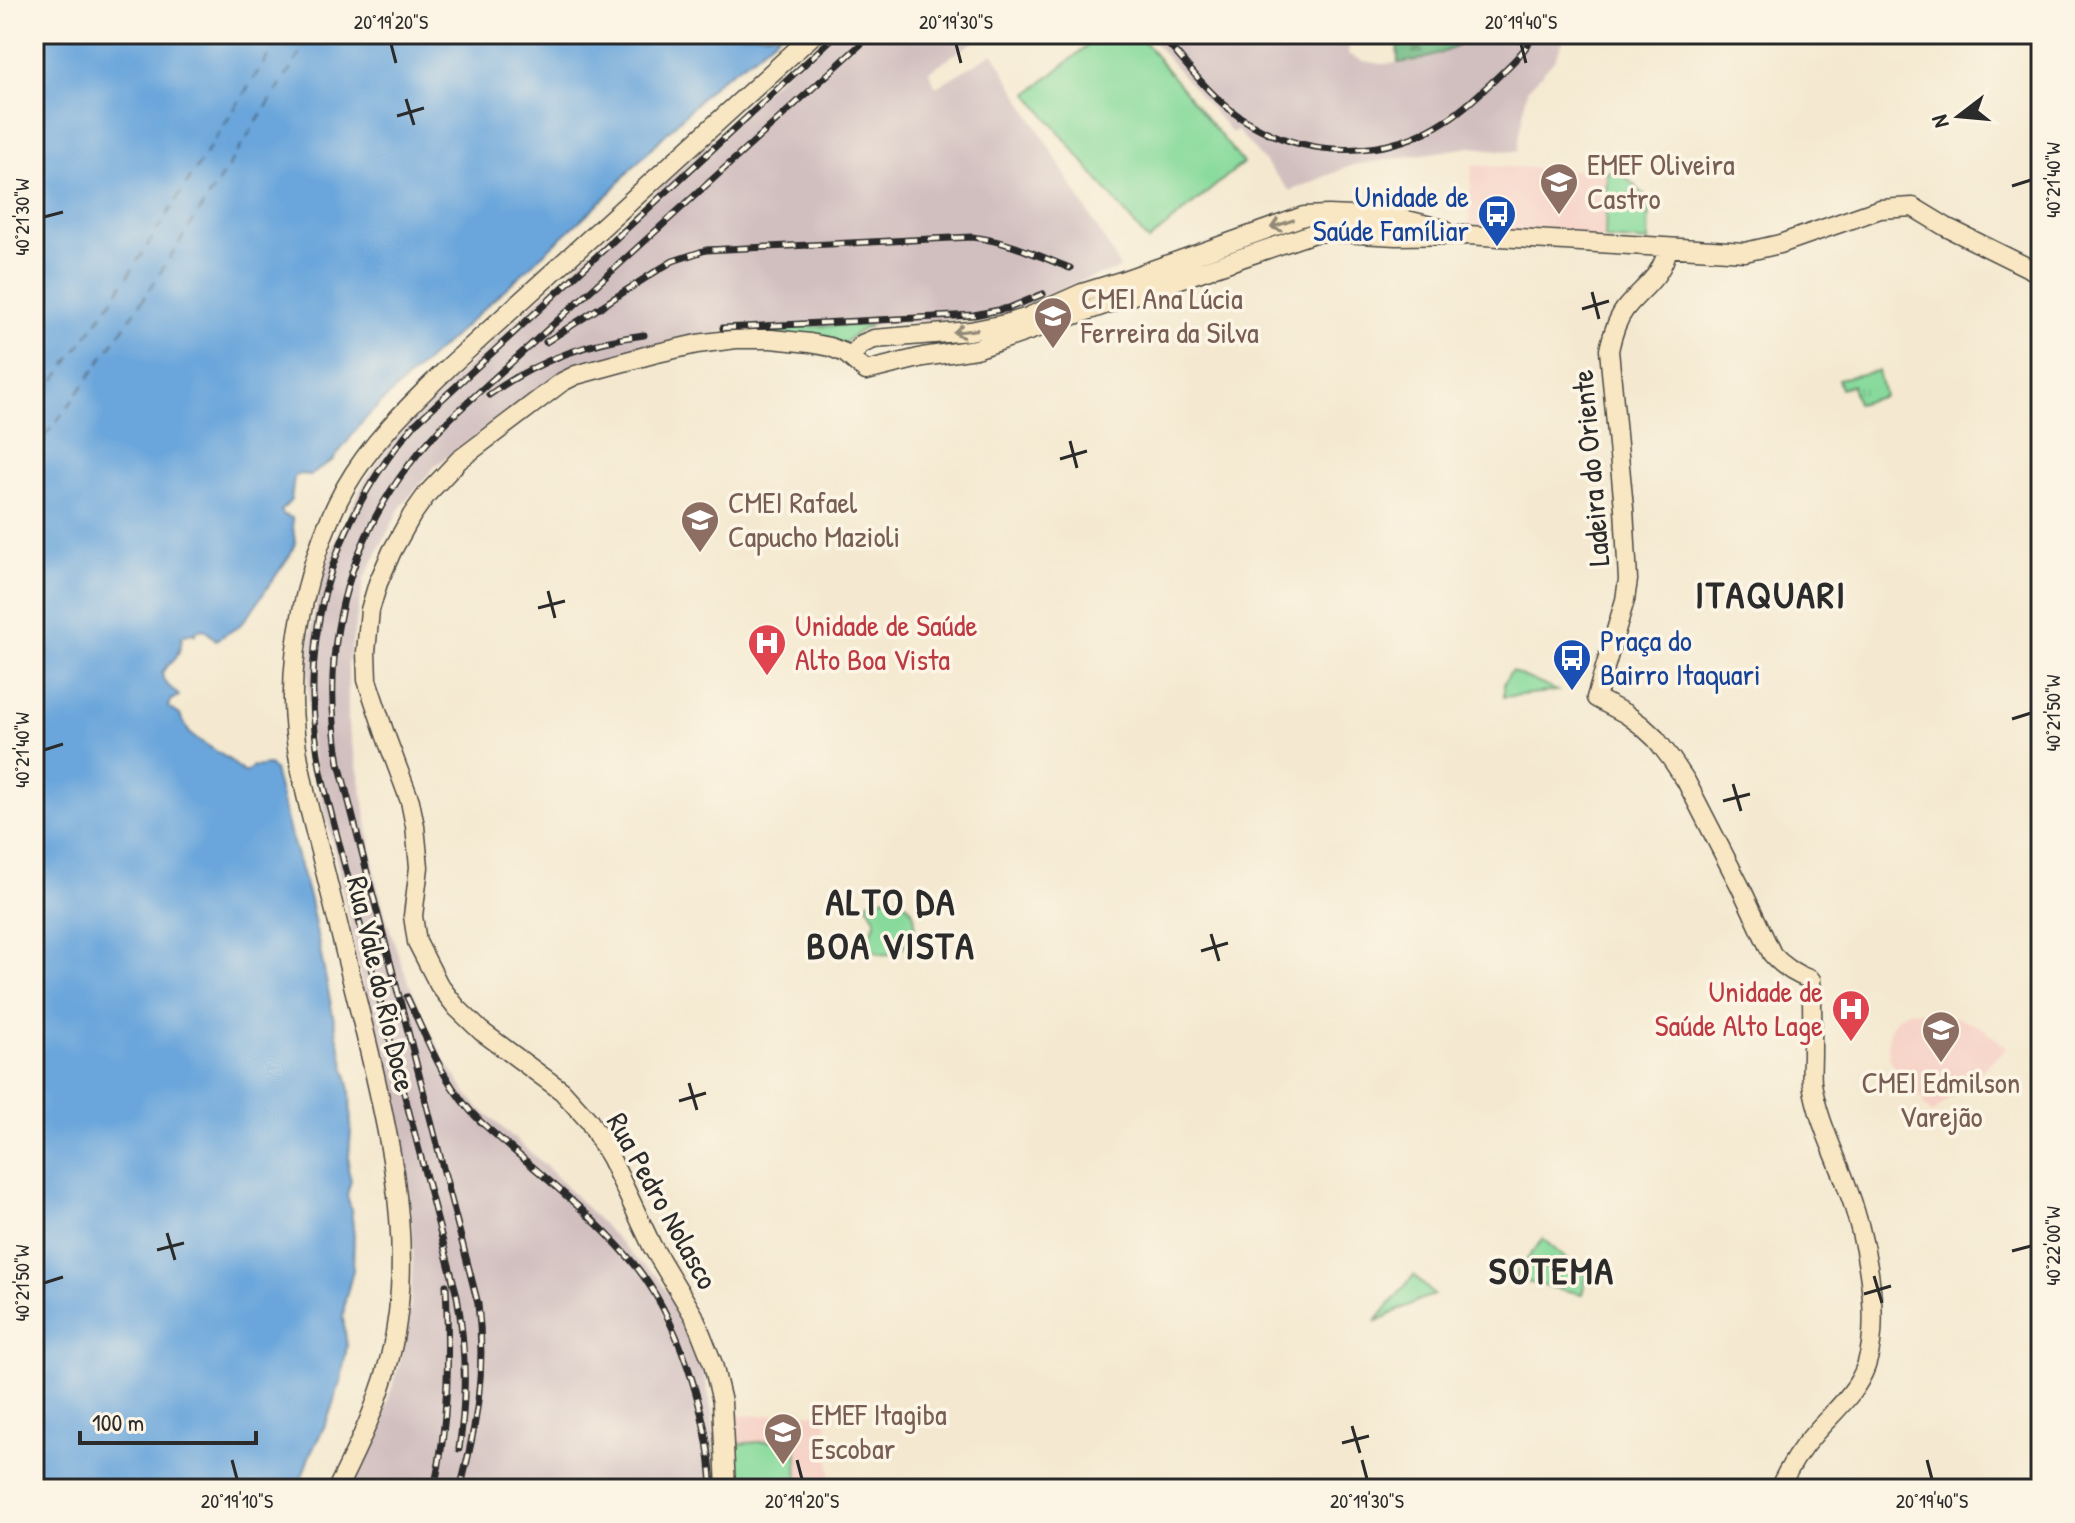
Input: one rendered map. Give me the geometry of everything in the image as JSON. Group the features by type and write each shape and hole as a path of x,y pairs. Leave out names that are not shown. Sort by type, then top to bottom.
{"street":[{"name":"Rua Vale do Rio Doce","path":"337,1489 364,1433 390,1362 398,1314 400,1228 388,1141 373,1068 312,822 295,732 294,671 304,605 320,547 344,490 386,431 451,365 814,34"},
{"path":"1186,268 1082,293 1005,324 970,331 874,339 862,344 850,357 866,371 923,357 976,349 1186,268 1304,216 1399,218 1468,235 1745,252 1780,244 1866,213 1891,207 1913,207 1946,227 2041,274"},
{"name":"Ladeira do Oriente","path":"1668,248 1662,270 1620,318 1609,350 1628,580 1596,698 1626,714 1656,739 1686,781 1772,954 1789,970 1811,980 1812,1083 1858,1220 1871,1295 1872,1341 1858,1382 1792,1463 1779,1489"},
{"name":"Rua Pedro Nolasco","path":"726,1489 722,1402 717,1375 694,1316 652,1246 611,1159 589,1121 562,1091 481,1031 457,1008 439,985 417,942 413,916 419,867 413,813 367,680 368,623 374,595 392,551 427,494 459,460 562,382 588,371 653,354 736,339 810,343 839,350 850,357"}],"shaded area":[{"path":"826,34 986,34 929,71 936,87 993,53 1120,269 1081,281 995,316 872,325 736,328 592,364 492,425 436,465 400,508 364,579 348,664 348,726 377,885 386,918 422,1013 444,1059 465,1091 477,1106 547,1167 638,1261 657,1276 672,1300 699,1354 705,1376 713,1418 716,1489 346,1489 382,1418 399,1365 410,1310 413,1254 410,1202 401,1148 314,768 309,729 308,669 311,630 324,572 363,484 409,420"},
{"path":"1147,34 1350,34 1348,54 1382,64 1413,62 1444,53 1476,34 1567,34 1554,60 1527,90 1517,152 1471,147 1353,165 1290,191 1237,130 1232,133"},
{"name":"EMEF Oliveira Castro","path":"1472,165 1621,172 1649,200 1648,242 1469,231"},
{"name":"CMEI Edmilson Varejão","path":"1909,1010 1964,1019 1985,1029 2007,1048 1932,1114 1922,1104 1925,1100 1920,1095 1916,1099 1898,1075 1889,1056 1891,1027 1897,1017"},
{"name":"EMEF Itagiba Escobar","path":"826,1413 831,1489 738,1489 734,1416"}],"green space":[{"path":"1102,34 1138,34 1243,163 1148,241 1028,94"},
{"path":"1397,34 1476,34 1439,54 1398,63"},
{"path":"1607,171 1621,172 1649,200 1648,242 1605,239"},
{"path":"872,325 844,344 737,331 736,328"},
{"path":"1878,371 1884,396 1857,404 1852,385 1841,389 1838,379"},
{"path":"1511,671 1557,691 1504,697 1504,683"},
{"path":"889,897 905,903 913,912 915,924 912,936 904,946 894,953 883,954 868,946 875,920 866,904 870,900"},
{"path":"1543,1239 1573,1265 1588,1271 1582,1294 1517,1280 1517,1272"},
{"path":"1414,1275 1434,1295 1375,1322"},
{"path":"796,1439 798,1484 738,1488 736,1444"}],"water":[{"path":"34,34 780,34 718,81 609,194 384,400 333,460 311,475 294,477 291,500 281,511 292,518 295,543 290,555 238,627 216,640 204,629 196,631 195,635 182,636 177,655 162,675 179,696 171,700 168,707 180,715 190,734 243,772 253,766 269,765 274,770 310,900 350,1090 348,1169 351,1180 347,1195 354,1235 353,1270 343,1318 347,1346 341,1380 327,1421 309,1457 298,1489 34,1489"}],"ferry route":[{"path":"34,409 114,298 282,34"},
{"path":"34,450 135,312 313,34"}],"railway":[{"path":"459,1449 464,1372 457,1296 324,786 316,736 313,688 316,640 324,594 358,506 383,465 414,425 837,34"},
{"path":"460,1489 478,1397 481,1352 478,1304 339,763 333,713 334,665 340,618 352,573 369,529 393,488 422,449 456,413 872,34"},
{"path":"1159,34 1207,88 1240,117 1290,141 1344,150 1398,142 1424,133 1448,119 1509,66 1535,34"},
{"path":"546,342 673,261 706,250 972,237 1010,245 1070,268"},
{"path":"723,328 974,315 1009,308 1043,294"},
{"path":"489,395 525,372 563,355 644,335"},
{"path":"407,997 438,1063 468,1109 595,1222 647,1281 676,1336 688,1367 705,1430 712,1489"},
{"path":"434,1489 443,1439 447,1387 446,1285"}],"place":[{"name":"EMEF Oliveira Castro","path":"1559,216"},
{"name":"Unidade de Saúde Famíliar","path":"1497,248"},
{"name":"CMEI Ana Lúcia Ferreira da Silva","path":"1053,350"},
{"name":"CMEI Rafael Capucho Mazioli","path":"700,554"},
{"name":"Unidade de Saúde Alto Boa Vista","path":"767,677"},
{"name":"Praça do Bairro Itaquari","path":"1572,692"},
{"name":"Unidade de Saúde Alto Lage","path":"1851,1043"},
{"name":"CMEI Edmilson Varejão","path":"1941,1064"},
{"name":"EMEF Itagiba Escobar","path":"783,1466"}],"district":[{"name":"ITAQUARI","path":"1771,595"},
{"name":"ALTO DA BOA VISTA","path":"891,924"},
{"name":"SOTEMA","path":"1552,1271"}]}
